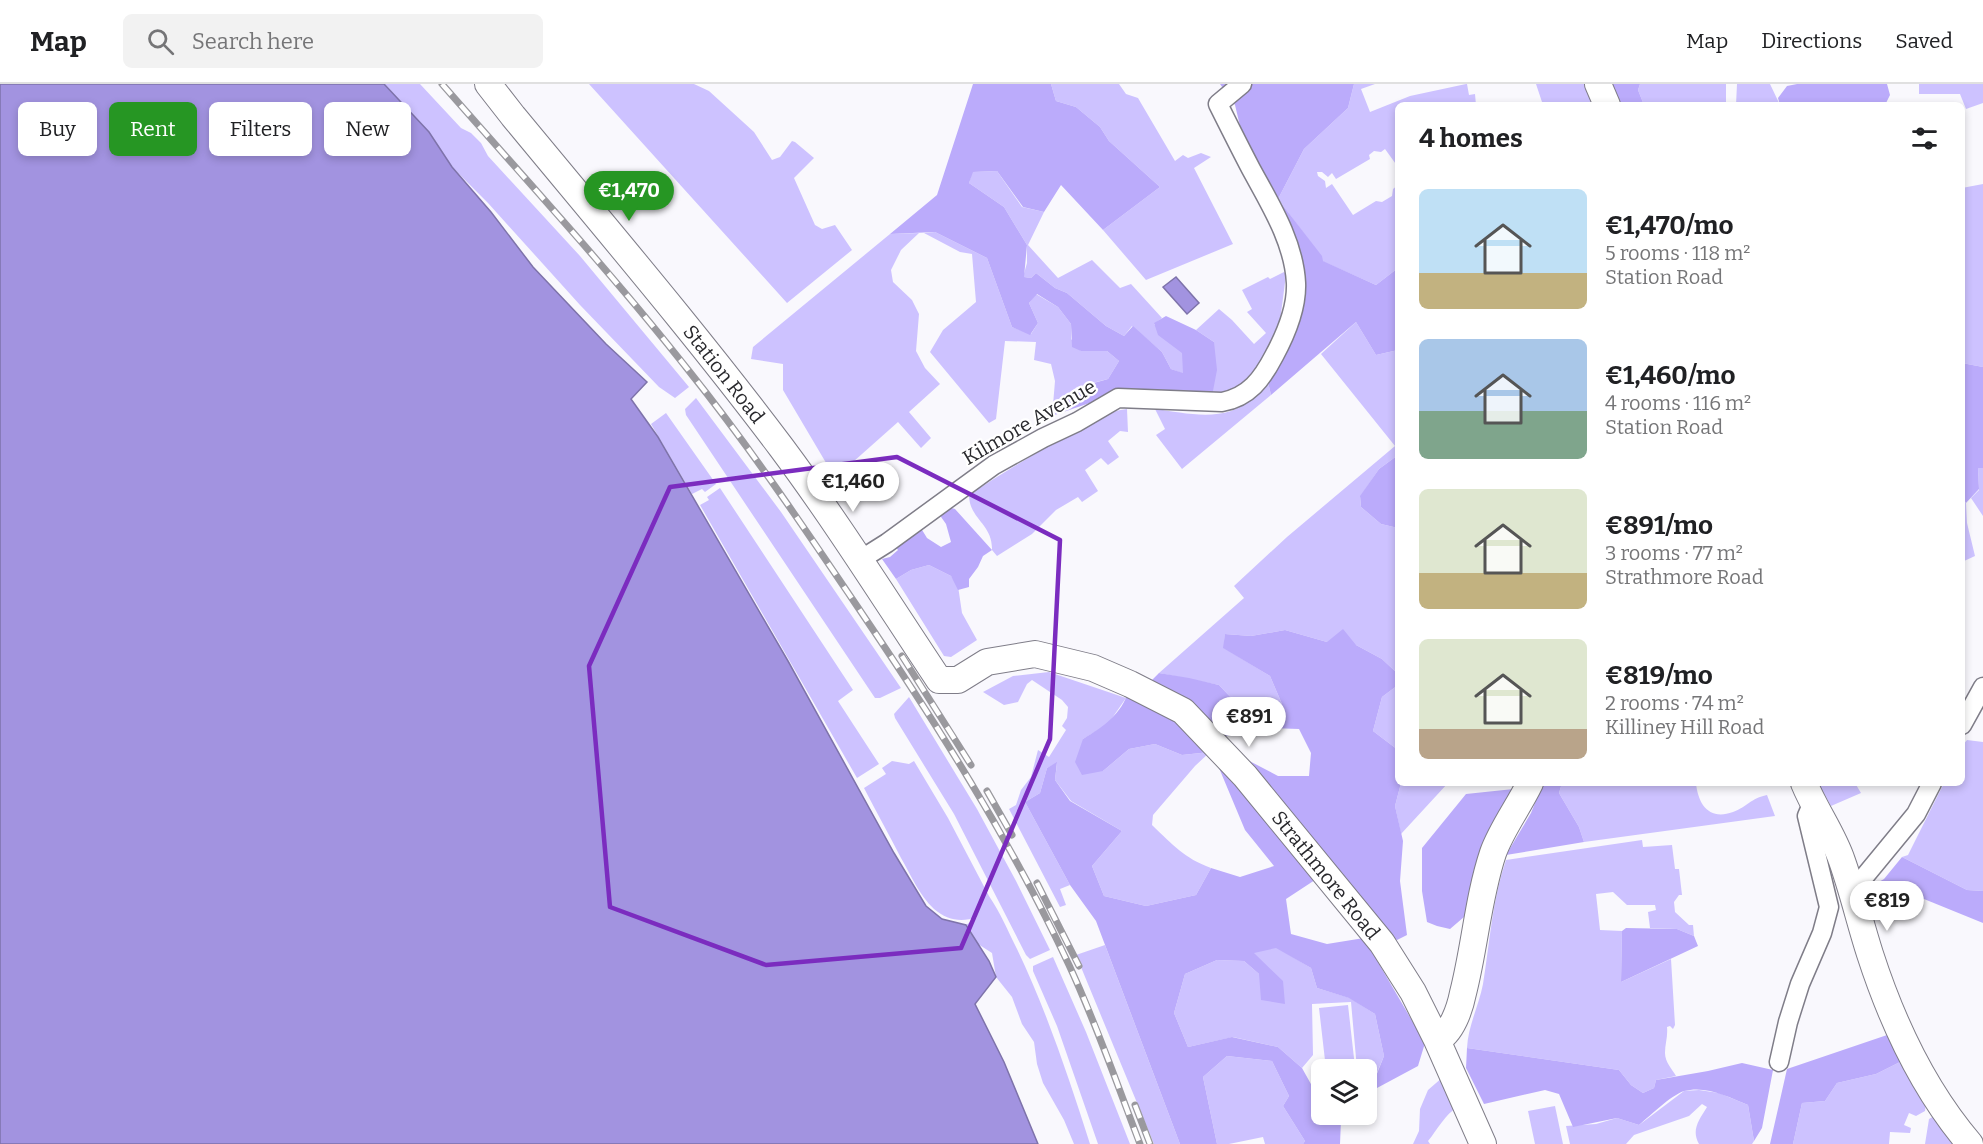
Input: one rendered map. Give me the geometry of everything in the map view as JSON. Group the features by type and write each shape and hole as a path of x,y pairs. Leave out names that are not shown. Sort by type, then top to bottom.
{"main road":[{"name":"Station Road","path":"488,84 719,366 783,450 872,553 939,680"},
{"path":"1598,84 1606,102"},
{"name":"Strathmore Road","path":"939,680 958,680 987,662 1035,654 1093,668 1183,711 1245,776 1382,943 1413,992 1484,1144"},
{"path":"1437,1040 1445,1036 1461,1004 1471,963 1482,889 1494,850 1528,786"},
{"path":"1809,792 1832,836 1851,888 1870,952 1904,1041 1937,1098 1970,1144"}],"street":[{"name":"Kilmore Avenue","path":"872,553 994,465 1118,398 1222,402 1234,400 1254,386 1263,376 1288,327 1294,305 1296,284 1294,265 1282,228 1218,104 1242,84"},
{"path":"1965,720 1983,687"},
{"path":"1851,888 1860,882 1916,814 1930,786"},
{"path":"1779,1062 1797,994 1822,933 1829,907 1807,816 1809,792"}],"highlighted area":[{"path":"897,457 1060,540 1050,739 961,948 766,965 610,907 589,666 670,487"}],"shaded area":[{"path":"0,84 384,84 401,102 324,102 324,156 411,156 411,113 429,132 452,167 491,212 533,267 606,344 647,382 631,399 658,437 788,661 894,853 926,906 942,919 966,925 989,961 996,977 975,1004 1004,1062 1038,1144 0,1144"},
{"path":"383,84 420,84 461,128 471,133 481,143 488,156 580,256 689,387 675,398 659,387 452,167 429,132 411,113 411,102 400,102"},
{"path":"589,84 694,84 709,91 754,132 772,160 780,157 792,141 795,142 814,158 794,178 815,225 822,229 835,225 852,250 787,303"},
{"path":"973,84 1051,84 1056,101 1076,107 1100,127 1109,141 1160,187 1103,230 1061,185 1044,212 1023,207 997,171 973,172 969,183 1004,207 1027,245 1024,277 1031,278 1036,273 1055,288 1067,293 1106,326 1124,336 1133,326 1162,352 1171,369 1183,373 1182,353 1158,335 1154,323 1166,316 1196,330 1214,342 1217,370 1212,396 1116,394 1040,420 1056,403 1070,393 1086,385 1108,379 1119,361 1107,351 1081,351 1072,347 1071,324 1058,307 1037,294 1029,303 1038,323 1030,335 1012,327 987,258 935,232 890,234 937,195"},
{"path":"1051,84 1119,84 1126,94 1138,98 1175,161 1183,155 1188,158 1201,153 1211,157 1194,168 1233,244 1146,280 1103,230 1160,187 1109,141 1100,127 1076,107 1056,101"},
{"path":"1220,84 1354,84 1348,108 1304,149 1278,199 1245,147 1235,105"},
{"path":"1354,84 1375,84 1361,89 1370,112 1395,102 1395,163 1385,149 1381,152 1374,151 1369,155 1370,159 1336,179 1332,173 1328,177 1322,172 1317,172 1318,176 1325,181 1326,188 1332,184 1353,215 1376,201 1382,202 1392,196 1395,187 1395,270 1376,285 1322,261 1321,256 1278,199 1304,149 1348,108"},
{"path":"1466,84 1469,95 1475,94 1476,102 1395,102 1410,96"},
{"path":"1536,84 1584,84 1591,101 1590,102 1542,102"},
{"path":"1609,84 1640,84 1638,90 1643,102 1618,102"},
{"path":"1640,84 1726,84 1726,102 1643,102 1638,90"},
{"path":"1737,84 1770,84 1779,102 1736,102"},
{"path":"1887,84 1890,95 1886,102 1779,102 1778,98 1787,86"},
{"path":"1919,84 1983,84 1983,103 1966,109 1960,94 1919,94"},
{"path":"997,171 1022,207 1044,212 1028,245 1058,278 1092,260 1120,288 1131,284 1162,318 1154,324 1183,353 1184,374 1171,369 1162,352 1132,326 1124,336 1106,326 1067,293 1055,288 1036,273 1031,278 1023,277 1027,263 1027,245 1004,207 969,183 972,172"},
{"path":"1983,184 1983,367 1965,364 1965,187"},
{"path":"1281,203 1322,256 1323,261 1376,285 1395,270 1395,351 1376,355 1356,322 1271,395 1268,382 1302,301"},
{"path":"935,232 987,258 1012,327 1031,334 1038,323 1029,303 1036,294 1058,307 1071,324 1071,339 1081,351 1107,351 1119,361 1108,379 1077,387 1053,405 1055,381 1051,364 1034,360 1036,342 1005,341 996,419 989,423 930,352 943,330 976,302 972,254 960,252 924,233"},
{"path":"919,233 901,250 891,270 893,282 912,300 919,314 916,351 925,368 940,384 909,412 931,438 921,448 898,422 835,478 783,390 783,364 751,359 753,347 890,234"},
{"path":"1284,272 1286,275 1280,321 1267,350 1251,376 1239,389 1212,396 1214,342 1196,330 1219,309 1254,344 1266,333 1247,312 1252,309 1242,290"},
{"path":"1176,277 1199,303 1187,314 1163,287"},
{"path":"1356,322 1376,355 1395,351 1395,446 1321,354"},
{"path":"1965,364 1983,367 1983,468 1978,468 1979,489 1966,503"},
{"path":"1268,382 1271,395 1182,469 1156,435 1165,429 1155,409 1193,414 1231,411 1251,399"},
{"path":"696,398 781,512 901,688 875,698 686,415 685,409"},
{"path":"1127,409 1128,432 1120,431 1108,441 1119,457 1108,465 1101,458 1085,470 1098,491 1082,502 1078,497 1056,510 1032,534 997,556 992,550 989,534 973,510 969,495 1089,423 1111,412"},
{"path":"666,413 716,484 705,492 702,489 692,494 651,424"},
{"path":"1395,446 1395,457 1379,469 1360,497 1361,507 1381,524 1395,527 1395,671 1382,659 1356,645 1327,642 1285,630 1251,636 1225,634 1224,648 1270,676 1282,704 1266,714 1236,703 1219,685 1159,673 1244,598 1234,586 1287,537"},
{"path":"1395,457 1395,527 1381,524 1361,507 1360,496 1379,469"},
{"path":"1978,468 1983,468 1983,516 1971,498 1979,490"},
{"path":"720,488 853,690 838,701 879,764 857,778 700,505 709,500 707,497"},
{"path":"1965,502 1967,523 1975,556 1965,561"},
{"path":"948,507 955,509 992,550 983,556 969,579 969,587 958,590 951,576 929,565 911,570 896,579 882,559 890,557 898,550 894,545 919,525 927,538 941,547 951,542 946,524 939,514"},
{"path":"929,565 951,576 958,586 962,613 977,640 951,657 944,656 896,579 911,570"},
{"path":"1343,629 1356,645 1382,659 1395,671 1395,687 1382,697 1373,731 1395,748 1395,786 1400,786 1395,806 1403,841 1400,881 1407,935 1397,940 1381,931 1289,809 1238,755 1278,776 1309,776 1311,753 1299,729 1269,728 1221,737 1185,702 1152,680 1159,673 1219,685 1236,703 1266,714 1282,704 1270,676 1223,648 1225,634 1251,636 1285,630 1327,642"},
{"path":"1049,672 1126,698 1108,724 1083,739 1103,771 1129,749 1155,744 1182,755 1210,752 1153,815 1152,825 1186,855 1211,868 1196,895 1146,906 1104,896 1092,866 1122,831 1071,801 1055,780 1057,763 1047,768 1040,793 1025,802 1070,885 1060,889 1066,905 1060,907 1009,809 1016,805 1021,790 1031,777 1038,750 1049,757 1066,730 1062,726 1067,718 1068,707 1062,700 1032,680 1027,684 1018,702 1004,705 983,692 1013,676"},
{"path":"1395,687 1395,748 1373,731 1382,697"},
{"path":"1129,690 1171,716 1210,752 1182,755 1155,744 1129,749 1103,771 1082,775 1075,762 1083,739 1105,724 1116,713 1126,699"},
{"path":"909,697 977,809 1050,950 1030,959 1026,955 954,814 895,718 894,714"},
{"path":"1967,740 1983,742 1983,891 1967,890 1902,857 1908,855 1942,786 1965,786 1965,742"},
{"path":"1214,756 1318,878 1286,899 1291,934 1327,944 1364,938 1425,1043 1418,1066 1377,1088 1377,1074 1384,1056 1375,1014 1349,998 1317,988 1311,968 1276,948 1254,953 1283,981 1285,1004 1261,1000 1259,974 1244,961 1217,960 1185,974 1174,1013 1188,1047 1232,1037 1278,1047 1302,1068 1311,1084 1311,1125 1341,1125 1340,1144 1303,1144 1305,1141 1283,1106 1289,1096 1272,1061 1227,1056 1203,1077 1217,1144 1180,1144 1096,921 1070,885 1025,802 1040,793 1047,768 1057,762 1055,780 1070,801 1122,831 1092,866 1104,896 1146,906 1196,895 1211,868 1240,877 1274,866 1245,830"},
{"path":"892,761 909,764 914,761 948,818 1000,915 1048,1021 1090,1144 1074,1144 1064,1120 1043,1083 1034,1042 1022,1024 1012,997 996,977 992,953 978,944 966,925 977,917 965,920 949,918 934,909 924,898 864,788 886,774 882,768"},
{"path":"1400,786 1445,786 1401,834 1395,806"},
{"path":"1542,786 1561,786 1559,793 1579,827 1584,842 1506,855 1531,813"},
{"path":"1561,786 1696,786 1702,804 1711,812 1725,814 1733,812 1767,795 1775,816 1584,842 1579,827 1559,793"},
{"path":"1820,786 1857,786 1861,793 1831,806"},
{"path":"1523,788 1475,903 1450,929 1427,922 1422,891 1422,848 1466,794"},
{"path":"1642,840 1643,847 1672,845 1675,869 1679,869 1682,895 1679,895 1674,902 1675,912 1689,925 1693,925 1694,936 1677,929 1650,928 1648,912 1656,910 1655,905 1627,905 1613,892 1596,894 1600,930 1622,931 1621,982 1671,959 1675,1025 1673,1029 1670,1026 1667,1027 1665,1056 1676,1076 1656,1080 1654,1088 1643,1093 1631,1085 1619,1070 1467,1048 1469,1032 1483,984 1494,906 1506,860"},
{"path":"1902,857 1967,890 1983,891 1983,923 1892,886 1872,897 1868,888 1884,879"},
{"path":"1626,928 1677,929 1694,936 1698,946 1621,982 1622,931"},
{"path":"1105,945 1180,1144 1154,1144 1076,955"},
{"path":"1276,947 1311,968 1317,988 1350,998 1375,1014 1384,1056 1377,1073 1377,1059 1356,1059 1351,1002 1312,1004 1313,1055 1302,1068 1278,1047 1233,1037 1188,1047 1174,1013 1185,974 1217,960 1244,961 1259,974 1285,1004 1253,952"},
{"path":"1053,957 1086,1032 1130,1144 1098,1144 1057,1026 1033,971 1033,966"},
{"path":"1348,1005 1354,1059 1325,1059 1319,1008"},
{"path":"1893,1033 1906,1059 1876,1074 1837,1083 1825,1101 1802,1103 1793,1144 1770,1144 1787,1069"},
{"path":"1467,1048 1619,1070 1631,1085 1643,1093 1654,1088 1656,1080 1742,1063 1773,1070 1762,1128 1754,1141 1748,1105 1709,1091 1692,1090 1679,1093 1639,1125 1617,1118 1573,1127 1559,1094 1545,1090 1484,1104 1466,1068"},
{"path":"1227,1056 1272,1061 1289,1096 1283,1106 1305,1141 1303,1144 1265,1144 1263,1137 1229,1144 1217,1144 1203,1077"},
{"path":"1904,1060 1927,1096 1925,1111 1916,1116 1909,1113 1904,1125 1911,1128 1910,1133 1890,1132 1889,1144 1793,1144 1802,1103 1825,1101 1837,1083 1876,1074"},
{"path":"1443,1077 1458,1107 1442,1122 1428,1141 1430,1144 1413,1144 1419,1131 1420,1109 1428,1090"},
{"path":"1699,1090 1719,1093 1748,1105 1754,1141 1752,1144 1699,1144 1696,1130 1707,1107 1702,1104 1689,1116 1634,1135 1626,1144 1570,1144 1566,1126 1596,1124 1617,1118 1639,1125 1684,1091"},
{"path":"1555,1106 1563,1144 1535,1144 1528,1111"},
{"path":"1941,1112 1962,1144 1925,1144 1929,1119"}],"railway":[{"path":"442,84 598,262 689,371 775,487 886,649 997,826 1046,918 1088,1009 1140,1144"},
{"path":"902,656 971,765"},
{"path":"987,791 1012,835"},
{"path":"1037,883 1079,966"},
{"path":"1135,1105 1150,1144"}]}
